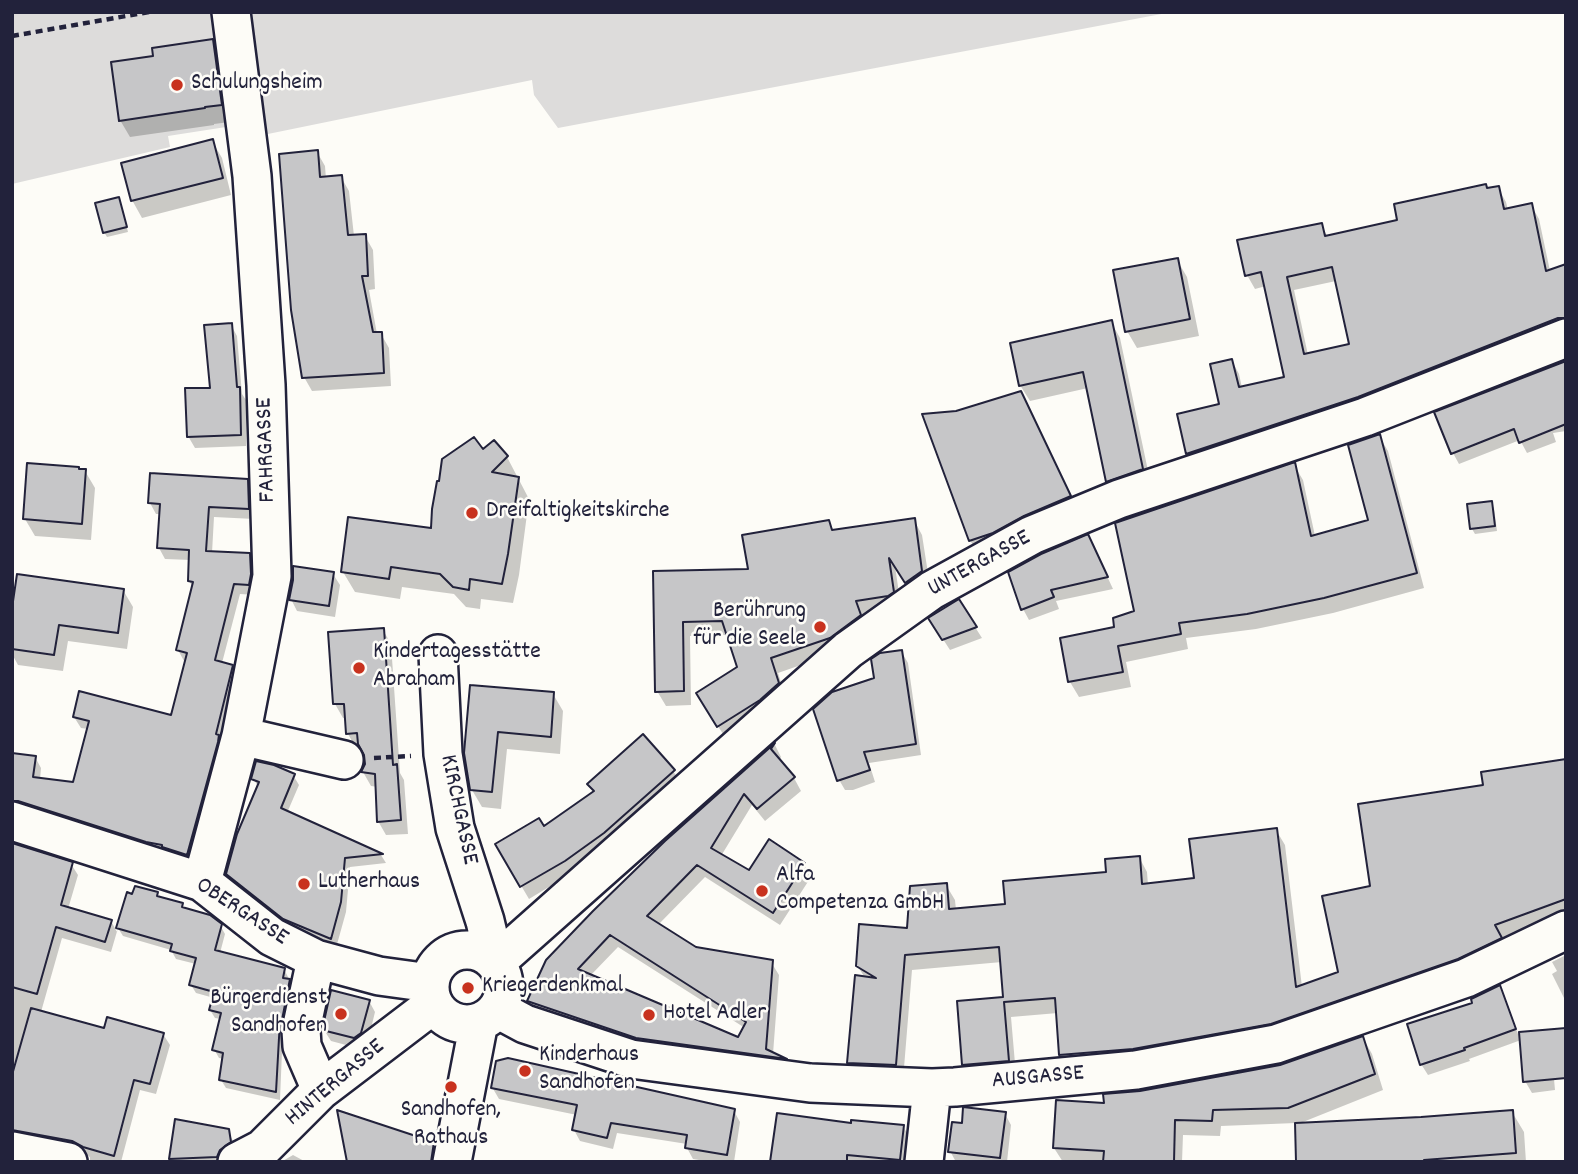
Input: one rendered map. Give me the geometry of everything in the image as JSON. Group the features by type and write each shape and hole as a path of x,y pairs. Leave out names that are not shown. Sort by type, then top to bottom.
{"street":[{"name":"FAHRGASSE","path":"202,882 241,736 272,576 266,385 252,176 231,12"},
{"name":"UNTERGASSE","path":"495,963 848,650 932,590 1032,536 1119,499 1364,417 1566,338"},
{"name":"KIRCHGASSE","path":"438,654 443,754 455,828 485,920 495,963"},
{"path":"241,736 344,760"},
{"name":"OBERGASSE","path":"12,821 202,882 272,936 316,959 432,993"},
{"name":"AUSGASSE","path":"488,1015 525,1024 631,1059 810,1083 932,1088 1136,1070 1276,1044 1466,978 1566,930"},
{"path":"467,950 487,956 495,963 502,973 503,998 488,1015 469,1024 458,1023 440,1013 432,993 433,973 439,964 456,952 467,950"},
{"path":"316,959 300,1030 302,1046 321,1090"},
{"name":"HINTERGASSE","path":"237,1162 262,1149 321,1090 432,993"},
{"path":"452,1162 488,1015"},
{"path":"924,1162 932,1088"},
{"path":"12,1151 68,1162"}],"path":[{"path":"12,36 149,12"},
{"path":"344,760 443,754"}],"shaded area":[{"path":"12,12 1172,12 558,128 534,95 532,80 263,135 226,127 168,136 170,147 12,184"}],"building":[{"path":"213,39 222,105 119,121 111,62 153,56 152,48"},
{"path":"213,139 223,178 131,201 121,163"},
{"path":"318,150 320,177 342,175 348,235 366,234 368,276 362,276 373,332 382,332 384,373 302,378 291,310 279,154"},
{"path":"1486,184 1487,188 1499,186 1504,209 1532,203 1546,271 1566,264 1566,318 1558,318 1358,397 1186,454 1177,414 1219,404 1210,364 1232,359 1239,387 1284,377 1261,272 1245,276 1237,240 1322,223 1325,236 1397,220 1394,204","holes":["1332,267 1349,344 1304,354 1287,277"]},
{"path":"119,197 127,227 103,233 95,203"},
{"path":"1178,258 1190,319 1125,332 1113,270"},
{"path":"1112,320 1143,469 1106,482 1083,372 1019,386 1010,343"},
{"path":"232,323 237,387 240,387 241,435 187,437 185,388 210,388 204,325"},
{"path":"1566,361 1566,424 1519,443 1514,429 1451,454 1434,412"},
{"path":"1021,391 1071,496 993,533 969,541 922,414 956,411"},
{"path":"1380,434 1417,573 1324,598 1247,614 1179,623 1181,634 1118,646 1123,672 1068,682 1060,638 1114,627 1113,618 1134,611 1115,523 1295,462 1311,536 1368,520 1348,445"},
{"name":"Dreifaltigkeitskirche","path":"474,437 483,449 494,440 508,456 492,472 519,477 502,584 470,579 469,590 453,587 440,574 391,567 389,579 341,572 348,517 431,528 442,459"},
{"path":"27,463 86,469 82,524 23,519"},
{"path":"150,473 248,479 249,509 209,507 206,551 250,553 251,574 249,585 234,584 215,660 233,665 216,734 219,735 218,742 187,855 162,845 12,801 12,753 36,756 33,777 73,782 89,721 73,717 79,691 171,715 187,653 176,650 193,582 188,581 189,550 157,548 160,504 148,503"},
{"path":"1492,501 1495,526 1470,529 1467,504"},
{"path":"915,518 922,571 905,583 889,558 894,592 888,596 856,601 861,615 830,638 771,658 779,683 760,700 717,727 696,693 737,667 722,621 683,622 684,691 655,692 653,571 748,569 742,535 829,520 832,530"},
{"path":"1088,534 1108,577 1051,590 1054,597 1021,610 1008,572 1041,554"},
{"path":"293,566 334,572 329,606 289,600"},
{"path":"17,574 124,589 118,633 59,625 54,655 12,649 12,608"},
{"path":"959,599 977,627 942,640 928,618"},
{"name":"Kindertagesstätte Abraham","path":"384,628 393,765 397,764 401,820 377,822 375,774 361,772 365,764 357,733 346,734 344,704 333,704 328,632"},
{"path":"902,650 916,744 864,752 870,770 837,781 813,709 832,692 874,678 871,659 880,653"},
{"path":"470,685 554,692 551,737 498,732 492,792 470,790 464,753"},
{"path":"643,734 675,770 604,833 565,861 520,887 495,844 539,818 544,826 594,791 587,784"},
{"path":"775,743 771,749 795,777 757,809 744,794 711,848 749,870 769,839 805,863 773,913 697,865 647,916 696,947 773,960 766,1049 787,1059 636,1038 527,1001 546,960 665,841","holes":["610,935 746,1022 738,1037 578,969"]},
{"path":"1566,759 1566,899 1495,925 1502,938 1458,959 1271,1024 1133,1049 1059,1055 1055,998 1004,1002 1009,1061 962,1065 957,1001 1003,997 999,947 905,955 896,1065 847,1063 855,975 876,978 856,966 859,924 907,928 910,886 947,883 949,909 1005,904 1003,881 1106,872 1105,859 1140,856 1142,884 1194,878 1189,839 1277,828 1296,987 1338,972 1322,896 1370,886 1358,804 1483,785 1481,772"},
{"path":"256,761 295,774 281,808 383,854 345,858 341,902 331,939 283,919 226,874 237,834 259,782 251,779"},
{"path":"12,843 73,862 61,905 112,920 105,942 56,927 37,994 12,987"},
{"path":"135,886 158,892 157,896 183,903 182,907 210,915 222,924 215,950 285,968 283,978 290,979 280,1020 276,1092 219,1080 223,1053 212,1050 221,1013 209,1010 214,992 189,985 196,958 170,951 172,944 116,928 127,892 132,894"},
{"path":"1500,985 1516,1029 1420,1065 1407,1024 1472,1003 1471,999"},
{"name":"Bürgerdienst Sandhofen","path":"331,990 370,1000 361,1033 354,1038 322,1030"},
{"path":"31,1008 104,1028 107,1017 164,1033 150,1084 134,1080 114,1156 72,1141 12,1130 12,1075"},
{"path":"1566,1028 1566,1078 1523,1082 1519,1032"},
{"path":"1363,1036 1375,1074 1288,1108 1213,1110 1212,1121 1175,1120 1174,1162 1103,1162 1104,1151 1053,1148 1056,1100 1104,1103 1103,1094 1140,1091 1280,1065"},
{"path":"508,1058 735,1109 727,1155 685,1148 687,1135 611,1123 607,1138 572,1130 577,1105 491,1088 496,1061"},
{"path":"963,1107 1006,1112 1000,1158 948,1152 952,1122 962,1123"},
{"path":"337,1110 434,1142 431,1162 347,1162"},
{"path":"1513,1110 1516,1153 1424,1162 1296,1162 1295,1123"},
{"path":"777,1113 851,1123 851,1120 904,1125 900,1160 847,1155 847,1162 770,1162"},
{"path":"175,1119 229,1129 231,1142 220,1150 217,1157 169,1159"}],"place":[{"name":"Schulungsheim","path":"177,85"},
{"name":"Dreifaltigkeitskirche","path":"472,513"},
{"name":"Berührung für die Seele","path":"820,627"},
{"name":"Kindertagesstätte Abraham","path":"359,668"},
{"name":"Lutherhaus","path":"304,884"},
{"name":"Alfa Competenza GmbH","path":"762,891"},
{"name":"Kriegerdenkmal","path":"468,988"},
{"name":"Bürgerdienst Sandhofen","path":"341,1014"},
{"name":"Hotel Adler","path":"649,1015"},
{"name":"Kinderhaus Sandhofen","path":"525,1071"},
{"name":"Sandhofen, Rathaus","path":"451,1087"}]}
